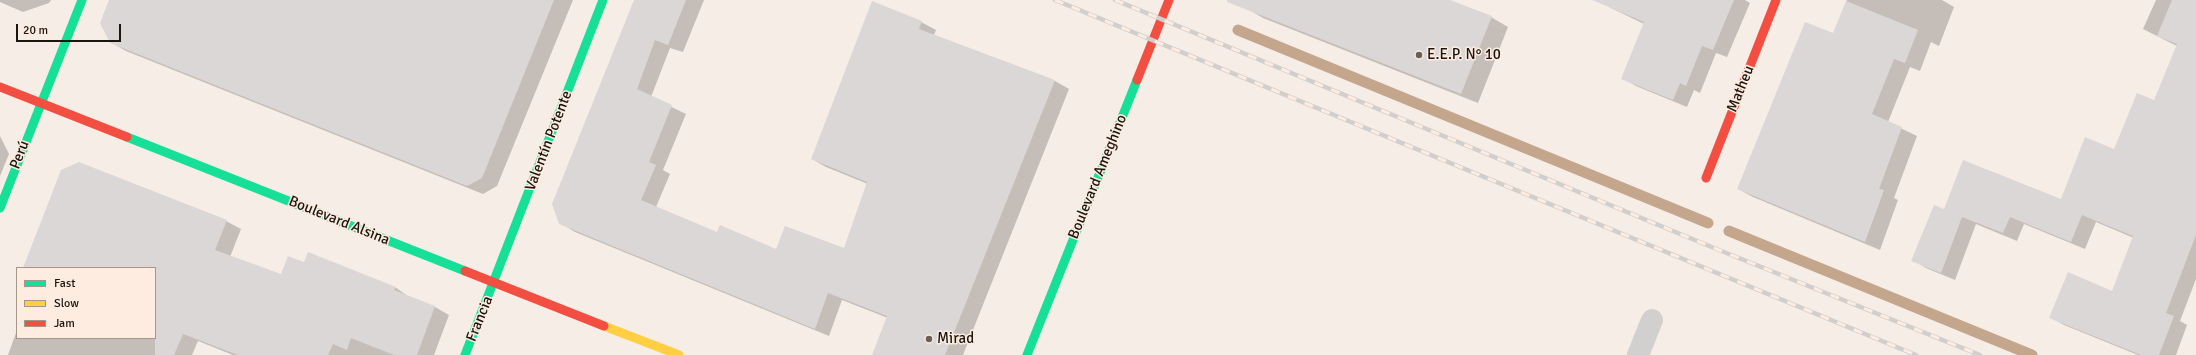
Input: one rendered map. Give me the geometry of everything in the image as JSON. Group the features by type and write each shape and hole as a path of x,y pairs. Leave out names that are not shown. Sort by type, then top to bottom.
{"main road":[{"name":"Perú","path":"0,208 40,103 82,0"},
{"name":"Valentín Potente","path":"494,282 603,0"},
{"name":"Boulevard Ameghino","path":"1027,355 1169,0"},
{"name":"Matheu","path":"1706,178 1776,0"},
{"name":"Boulevard Alsina","path":"0,87 679,355"},
{"name":"Francia","path":"465,355 494,282"}],"street":[{"path":"1638,355 1652,320"}],"building":[{"path":"109,0 554,0 482,178 467,186 110,43 100,23"},
{"path":"634,0 686,0 668,45 655,40 637,89 672,105 649,162 656,165 641,200 717,232 720,225 776,249 785,226 844,248 867,182 811,159 872,1 922,21 919,29 1055,80 945,355 872,355 887,316 828,293 815,329 559,224 552,204"},
{"name":"E.E.P. N° 10","path":"1227,0 1450,0 1492,16 1461,94 1227,2"},
{"path":"1592,0 1734,0 1713,50 1702,46 1686,86 1680,83 1673,100 1621,79 1644,22"},
{"path":"2172,0 2196,0 2196,235 2166,313 2174,316 2159,355 2141,355 2049,318 2068,272 2112,291 2133,236 2082,215 2071,242 2010,217 2003,233 1962,217 1941,273 1911,261 1934,205 1944,209 1963,160 2061,199 2085,137 2114,149 2137,93 2154,100 2177,44 2157,36"},
{"path":"1846,1 1918,30 1905,63 1894,59 1872,114 1902,127 1879,189 1884,190 1865,242 1737,189 1805,22 1833,33"},
{"path":"79,162 227,220 215,250 281,274 288,256 304,262 308,252 396,287 394,290 435,306 417,355 394,355 351,338 347,350 333,344 328,355 238,355 183,334 174,355 155,355 156,267 23,267 61,170"}],"waterway":[{"path":"1238,30 1708,223"},
{"path":"1729,231 2032,355"}],"railway":[{"path":"1055,0 1916,355"},
{"path":"1115,0 1714,248 1980,355"}],"traffic: fast":[{"path":"0,208 82,0"},
{"path":"465,355 603,0"},
{"path":"1027,355 1137,80"},
{"path":"127,137 465,271"}],"traffic: slow":[{"path":"604,326 679,355"}],"traffic: jam":[{"path":"1137,80 1169,0"},
{"path":"1706,178 1776,0"},
{"path":"0,87 127,137"},
{"path":"465,271 604,326"}],"place":[{"name":"E.E.P. N° 10","path":"1419,55"},
{"name":"Mirad","path":"929,339"}]}
